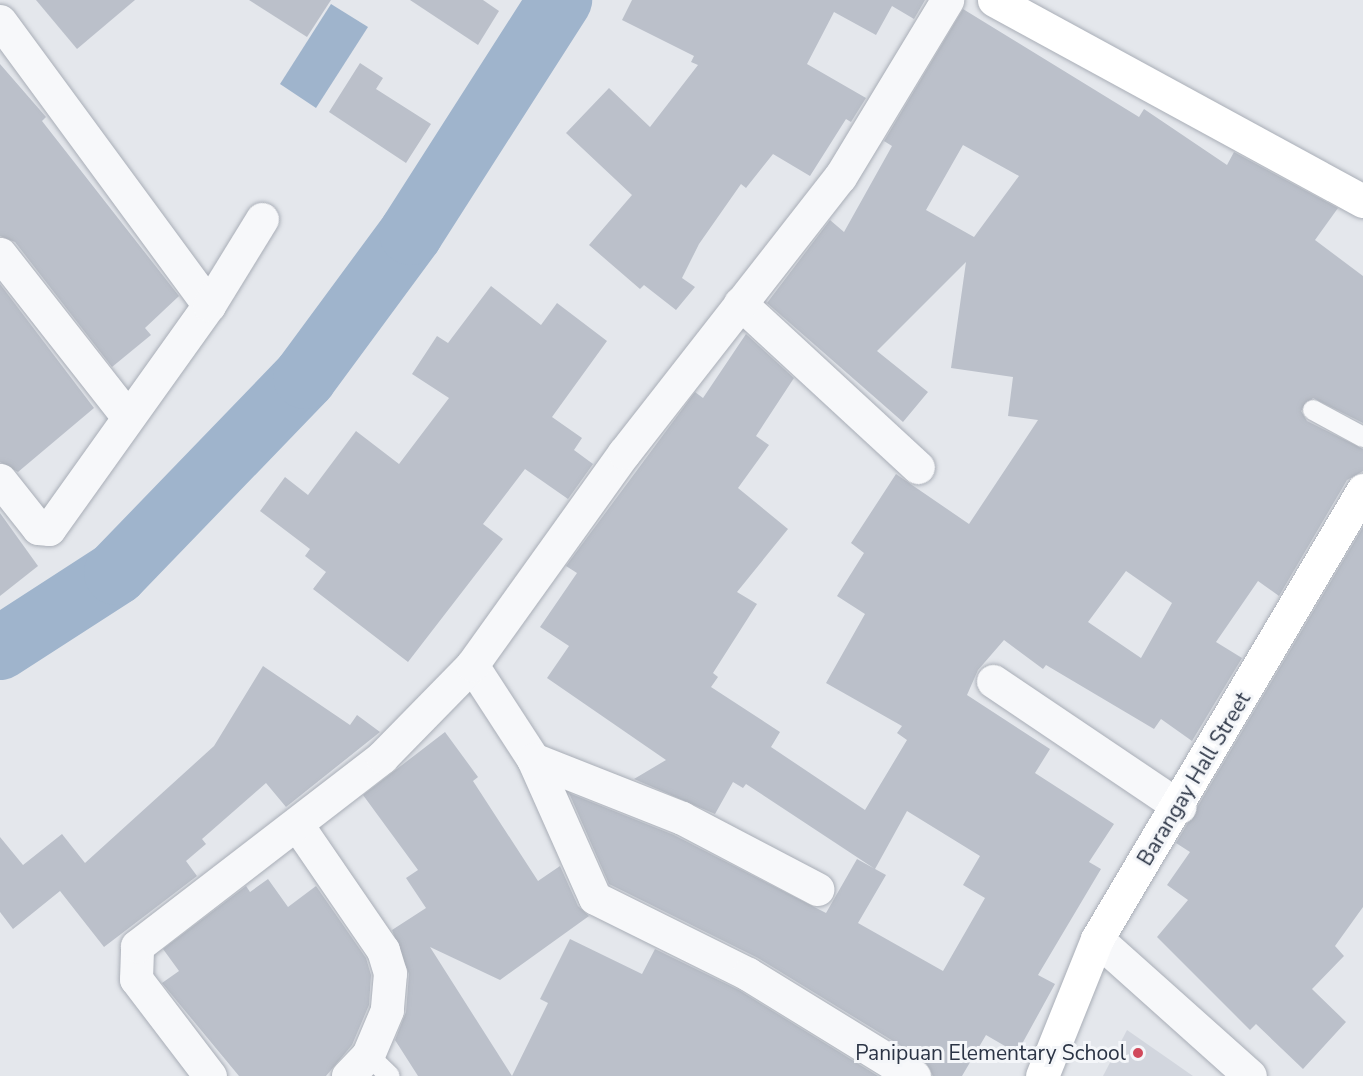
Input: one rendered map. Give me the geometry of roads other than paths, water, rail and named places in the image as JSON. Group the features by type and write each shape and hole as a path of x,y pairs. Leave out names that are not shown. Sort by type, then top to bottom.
{"main road":[{"path":"994,0 1363,201"},
{"name":"Barangay Hall Street","path":"1042,1076 1097,939 1180,807 1363,490"}],"street":[{"path":"210,1076 136,979 137,946 164,920 298,826 382,757 472,665 740,303 840,177 947,0"},
{"path":"0,21 209,305"},
{"path":"0,480 38,528 49,529 209,305 262,219"},
{"path":"0,254 128,417"},
{"path":"740,303 918,467"},
{"path":"472,665 533,759 588,888 603,906 748,974 914,1076"},
{"path":"993,681 1180,807"},
{"path":"533,759 682,818 817,889"},
{"path":"298,826 383,950 390,973 387,1010 369,1069"},
{"path":"1097,939 1250,1076"}],"lane":[{"path":"1313,410 1363,437"}],"water":[{"path":"331,4 368,27 316,108 280,84"}],"waterway":[{"path":"0,648 116,573 305,377 411,233 560,0"}],"place":[{"name":"Panipuan Elementary School","path":"1138,1053"}]}
